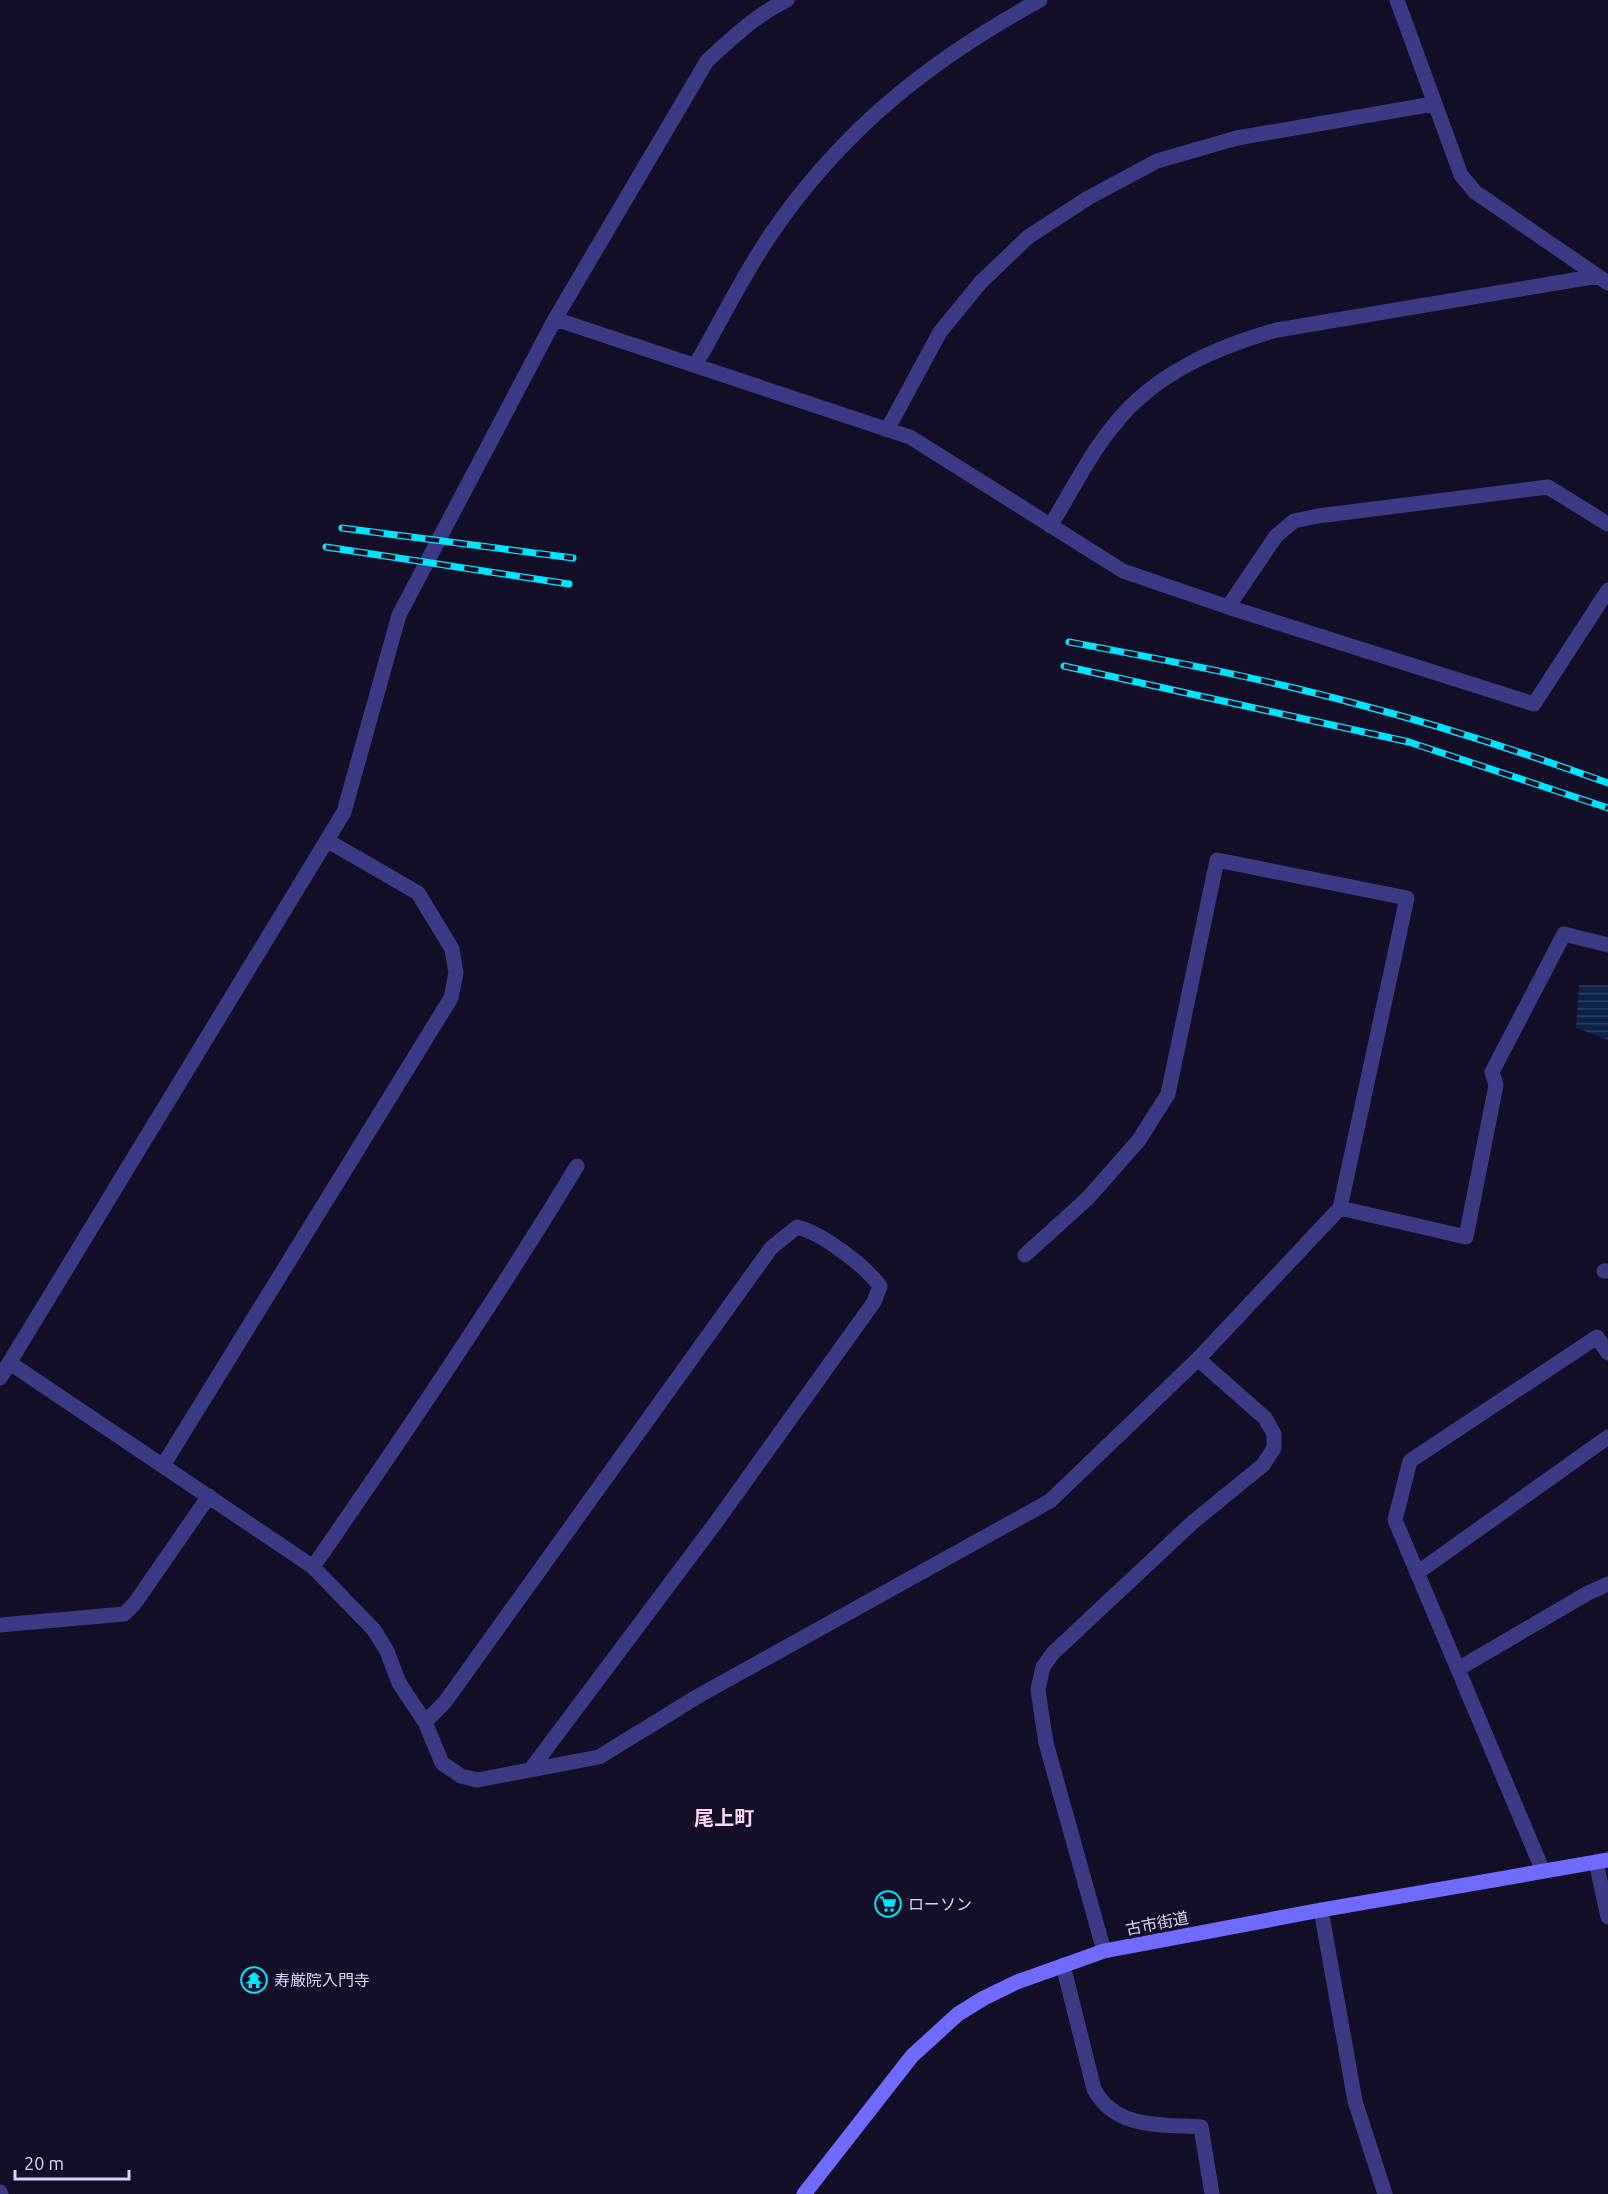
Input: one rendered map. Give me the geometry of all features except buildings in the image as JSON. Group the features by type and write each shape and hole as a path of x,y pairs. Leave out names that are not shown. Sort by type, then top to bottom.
{"street":[{"path":"0,1378 344,812 399,615 555,319 707,61 736,33 770,8 786,0"},
{"path":"696,364 770,236 805,187 848,140 892,99 941,59 1040,0"},
{"path":"1397,0 1433,104 1461,175 1476,192 1603,280"},
{"path":"887,430 940,332 981,282 1028,237 1088,198 1157,161 1237,138 1433,104"},
{"path":"1050,525 1113,425 1144,393 1202,357 1244,339 1277,330 1603,280"},
{"path":"555,319 696,364 910,438 1123,571 1228,607 1534,704 1608,590"},
{"path":"1228,607 1276,536 1294,521 1548,487 1608,524"},
{"path":"164,1464 451,998 456,973 452,949 418,893 328,841"},
{"path":"10,1363 164,1464 313,1567 374,1630 387,1651 399,1683 425,1722 442,1763 461,1776 477,1779 598,1757 700,1695 1050,1501 1198,1359 1340,1208 1407,898 1217,860 1168,1094 1139,1140 1124,1157 1088,1197 1025,1255"},
{"path":"1340,1208 1466,1237 1496,1085 1492,1072 1564,934 1608,945"},
{"path":"313,1567 435,1390 512,1273 577,1166"},
{"path":"425,1722 444,1702 771,1248 796,1227 812,1231 872,1276 880,1287 874,1302 714,1525 531,1768"},
{"path":"1543,1871 1395,1520 1410,1461 1597,1336 1608,1353"},
{"path":"1104,1951 1046,1743 1038,1689 1042,1667 1053,1653 1193,1522 1263,1465 1274,1448 1274,1434 1264,1418 1198,1359"},
{"path":"1417,1573 1608,1437"},
{"path":"0,1625 124,1614 209,1496"},
{"path":"1458,1669 1588,1593 1608,1584"},
{"path":"1602,1862 1608,1917"},
{"name":"古市街道","path":"804,2194 912,2056 958,2014 1009,1986 1104,1951 1321,1910 1602,1862"},
{"path":"1321,1910 1355,2101 1385,2194"},
{"path":"1064,1965 1094,2089 1102,2104 1122,2118 1137,2123 1202,2127 1212,2194"}],"water":[{"path":"1579,985 1608,985 1608,1040 1576,1028"}],"railway":[{"path":"342,528 573,558"},
{"path":"326,547 569,584"},
{"path":"1069,642 1213,670 1389,712 1608,783"},
{"path":"1064,666 1409,742 1608,808"}],"place":[{"name":"ローソン","path":"888,1904"},
{"name":"寿厳院入門寺","path":"254,1980"}],"district":[{"name":"尾上町","path":"724,1817"}]}
